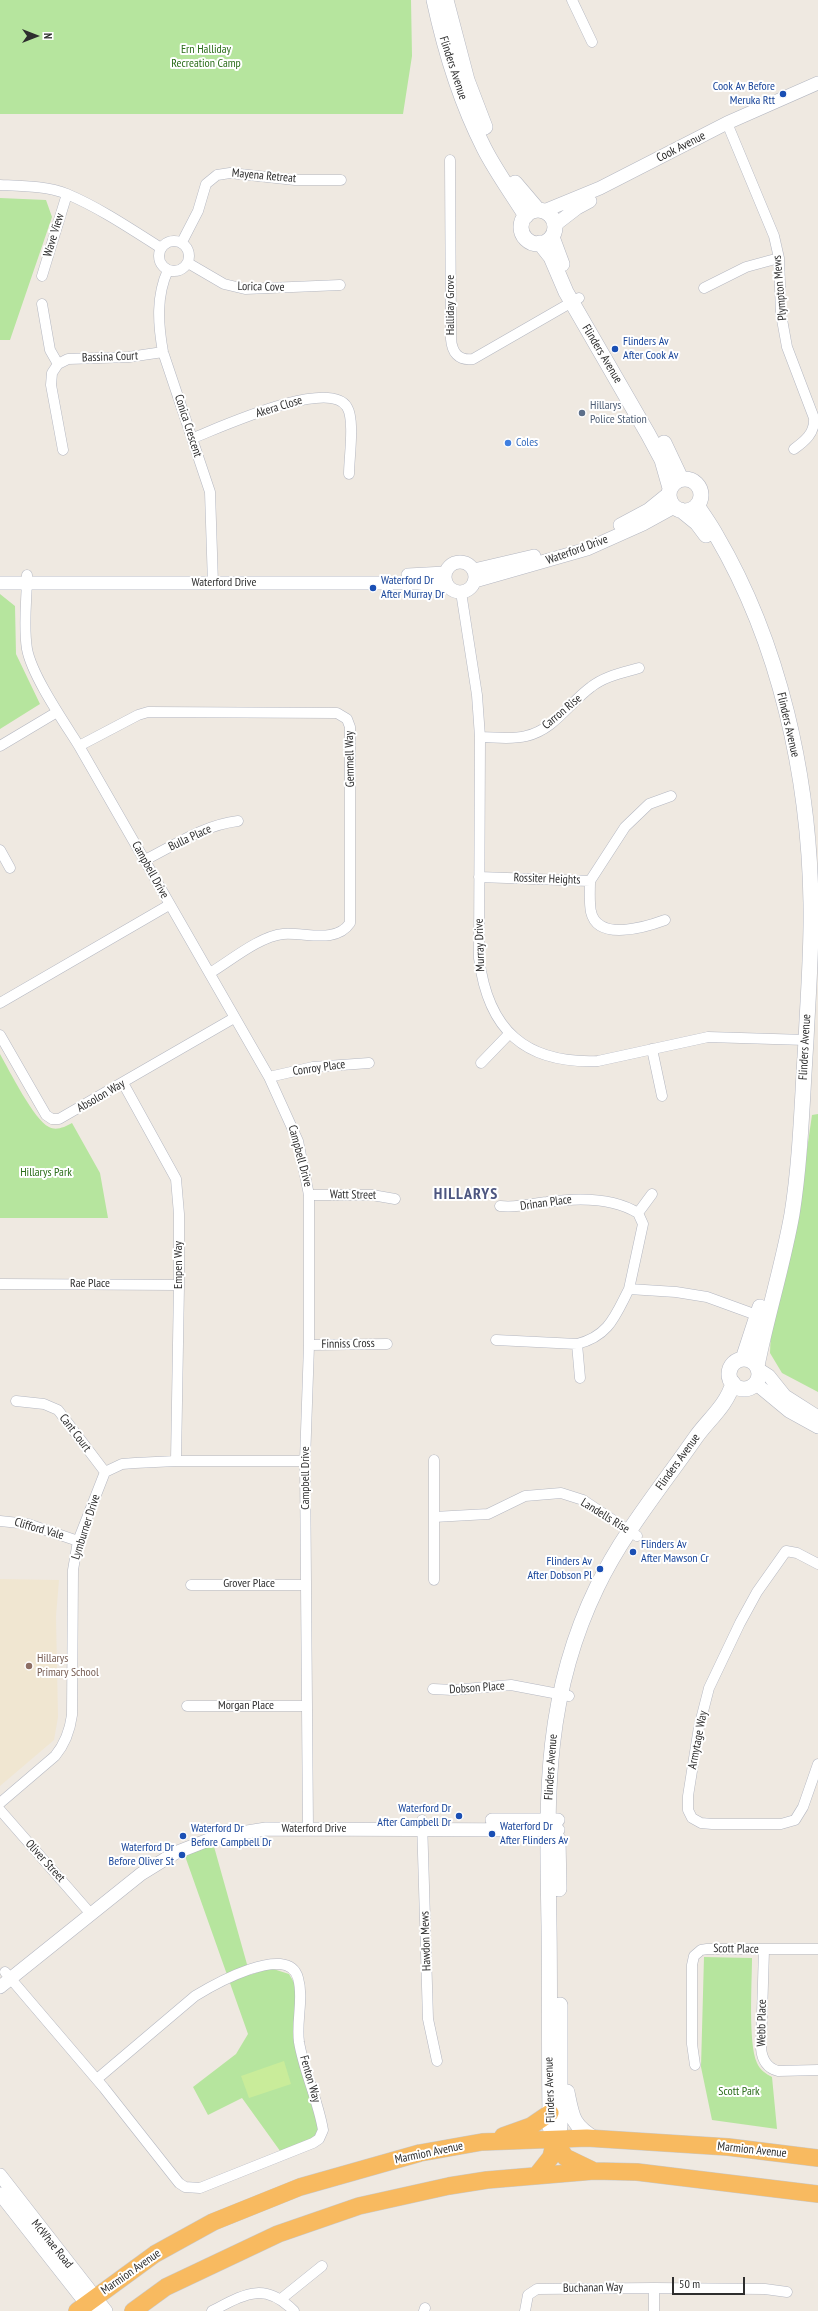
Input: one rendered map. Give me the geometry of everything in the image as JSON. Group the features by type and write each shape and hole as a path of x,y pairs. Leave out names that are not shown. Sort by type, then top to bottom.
{"highway":[{"path":"482,2142 522,2130 550,2113"},
{"name":"Marmion Avenue","path":"87,2306 155,2254 231,2214 300,2187 420,2153 482,2142 595,2139 728,2147 818,2158"},
{"path":"555,2140 565,2157 594,2171"},
{"path":"536,2176 551,2157 555,2140"},
{"path":"133,2311 166,2287 278,2234 329,2216 382,2200 449,2186 594,2171 665,2174 818,2194"}],"main road":[{"name":"Flinders Avenue","path":"434,0 446,51 470,118 484,149 536,212"},
{"name":"Flinders Avenue","path":"446,0 459,54 484,124 512,178 536,212"},
{"path":"536,212 551,216 549,235 529,241 524,234 522,226 536,212"},
{"name":"Flinders Avenue","path":"549,235 564,267 576,300 662,439 675,495 703,529 734,590 758,650 780,726 791,784 801,872 801,1040 798,1173 791,1217 762,1317 753,1365"},
{"path":"690,480 699,488 700,496 697,505 691,509 675,495 690,480"},
{"name":"Flinders Avenue","path":"697,505 726,553 759,626 784,702 793,745 805,814 810,888 810,953 801,1040"},
{"path":"735,1362 753,1365 758,1378 743,1386 730,1378 730,1369 735,1362"},
{"name":"Flinders Avenue","path":"555,2140 550,2127 553,1825 564,1695 588,1628 633,1533 743,1386"},
{"name":"Flinders Avenue","path":"553,1825 560,2012 561,2126 555,2140"},
{"path":"560,2012 565,2051 566,2086 572,2119 580,2130 595,2139"}],"street":[{"path":"572,0 592,42"},
{"name":"Cook Avenue","path":"536,212 600,188 818,83"},
{"name":"Cook Avenue","path":"549,235 577,208 728,126 818,89"},
{"name":"Plympton Mews","path":"728,126 774,236 779,258 781,314 787,347 814,418 813,428 807,439 794,449"},
{"name":"Halliday Grove","path":"450,160 450,339 455,354 461,358 472,359 576,300"},
{"name":"Mayena Retreat","path":"182,242 198,211 206,184 217,175 230,173 295,180 341,180"},
{"path":"0,185 24,186 66,194 119,222 161,248"},
{"name":"Wave View","path":"42,276 66,194"},
{"path":"169,241 182,242 189,250 188,263 178,271 168,270 160,262 161,248 169,241"},
{"path":"704,288 746,267 779,258"},
{"name":"Lorica Cove","path":"188,263 224,284 245,289 340,284"},
{"name":"Conica Crescent","path":"168,270 158,311 163,352 193,438 211,501 213,580"},
{"path":"42,304 50,350 58,364 52,373 51,385 63,450"},
{"name":"Bassina Court","path":"58,364 68,359 129,357 163,352"},
{"name":"Akera Close","path":"193,438 296,400 334,399 344,403 350,413 349,474"},
{"name":"Waterford Drive","path":"474,576 587,549 637,526 675,495"},
{"path":"458,562 465,562 474,576 470,588 461,592 456,592 448,586 445,573 450,565 458,562"},
{"name":"Waterford Drive","path":"213,580 391,576 445,573"},
{"name":"Waterford Drive","path":"0,575 27,579 418,583 448,586"},
{"name":"Waterford Drive","path":"0,583 27,579"},
{"name":"Campbell Drive","path":"27,579 28,650 33,666 57,712 79,746 269,1077 298,1141 309,1195 309,1345 305,1461 308,1825"},
{"name":"Murray Drive","path":"461,592 477,695 480,737 479,958 481,978 485,994 492,1008 509,1034 537,1052 552,1058 567,1061 598,1061 708,1037 801,1040"},
{"name":"Carron Rise","path":"480,737 512,738 538,732 555,720 595,684 614,675 639,668"},
{"path":"0,746 57,712"},
{"name":"Gemmell Way","path":"79,746 138,715 148,712 337,713 347,719 350,735 350,923 346,929 337,934 292,933 271,937 210,973"},
{"name":"Rossiter Heights","path":"479,878 590,881 625,827 649,804 671,796"},
{"name":"Bulla Place","path":"145,860 202,831 223,823 238,821"},
{"path":"0,850 10,868"},
{"path":"590,881 591,912 599,924 606,928 634,930 665,920"},
{"path":"0,1003 170,905"},
{"name":"Absolon Way","path":"0,1035 46,1115 52,1119 59,1119 234,1018"},
{"path":"481,1063 509,1034"},
{"path":"652,1049 662,1096"},
{"name":"Conroy Place","path":"269,1077 312,1067 369,1063"},
{"name":"Empen Way","path":"123,1083 176,1179 179,1214 176,1461"},
{"path":"496,1340 577,1344 590,1341 606,1330 629,1289 643,1224 638,1213 652,1194"},
{"name":"Watt Street","path":"309,1195 372,1195 396,1199"},
{"name":"Drinan Place","path":"500,1206 519,1207 578,1199 617,1204 638,1213"},
{"name":"Rae Place","path":"0,1284 179,1285"},
{"path":"629,1289 670,1291 707,1297 762,1317"},
{"name":"Finniss Cross","path":"309,1345 387,1344"},
{"path":"577,1344 580,1378"},
{"path":"753,1365 769,1376 785,1396 818,1417"},
{"path":"743,1386 760,1387 789,1411 818,1427"},
{"name":"Cant Court","path":"16,1401 44,1404 58,1410 105,1472"},
{"path":"434,1460 434,1580"},
{"path":"105,1472 122,1464 176,1461 305,1461"},
{"name":"Lymburner Drive","path":"0,1803 55,1756 62,1747 69,1730 72,1715 71,1585 78,1541 105,1472"},
{"name":"Landells Rise","path":"434,1516 488,1514 526,1496 561,1493 582,1500 633,1533"},
{"name":"Clifford Vale","path":"0,1521 28,1524 78,1541"},
{"name":"Armytage Way","path":"818,1564 797,1553 786,1551 757,1592 740,1623 709,1688 698,1727 688,1796 688,1810 692,1818 701,1823 787,1823 795,1820 800,1814 818,1764"},
{"name":"Grover Place","path":"191,1584 306,1584"},
{"name":"Dobson Place","path":"433,1689 454,1690 511,1685 564,1695"},
{"name":"Morgan Place","path":"187,1706 306,1706"},
{"name":"Oliver Street","path":"0,1810 87,1910"},
{"name":"Waterford Drive","path":"0,1987 5,1976 144,1863 178,1845 209,1832 250,1823 308,1825 553,1825"},
{"name":"Hawdon Mews","path":"422,1825 428,2019 437,2061"},
{"name":"Scott Place","path":"695,2065 692,2044 692,1960 694,1956 701,1950 707,1949 818,1949"},
{"name":"Webb Place","path":"764,1950 761,2048 763,2059 772,2069 778,2071 818,2070"},
{"name":"Fenton Way","path":"5,1976 97,2079 179,2182 185,2187 200,2188 313,2143 319,2139 324,2130 300,2043 298,1979 292,1968 286,1965 276,1964 252,1968 213,1985 195,1996 97,2079"},
{"name":"McWhae Road","path":"0,2175 87,2306"},
{"name":"McWhae Road","path":"0,2194 87,2306 106,2311"},
{"path":"281,2299 322,2266"},
{"path":"654,2288 654,2311"},
{"name":"Buchanan Way","path":"525,2311 528,2295 537,2289 766,2289 787,2292"},
{"path":"212,2311 242,2296 256,2293 270,2293 281,2299 294,2311"}],"shaded area":[{"name":"Hillarys Primary School","path":"0,1579 59,1580 56,1616 58,1717 54,1740 0,1786"}],"green space":[{"name":"Ern Halliday Recreation Camp","path":"0,0 411,0 412,56 403,114 0,114"},
{"path":"0,198 46,200 52,217 10,340 0,340"},
{"path":"0,594 15,606 16,654 40,704 0,729"},
{"name":"Hillarys Park","path":"0,1054 22,1094 43,1123 49,1127 58,1129 72,1123 100,1173 108,1218 0,1218"},
{"path":"818,1114 818,1392 782,1373 770,1353 771,1330 797,1218 812,1115"},
{"path":"213,1843 250,1975 270,1968 289,1974 299,1991 295,2046 322,2135 283,2155 242,2098 208,2115 193,2087 236,2054 248,2034 185,1856"},
{"name":"Scott Park","path":"704,1957 752,1958 752,2042 757,2063 765,2073 772,2077 777,2129 712,2120 701,2067"},
{"path":"284,2061 291,2084 249,2098 241,2076"}],"place":[{"name":"Cook Av Before Meruka Rtt","path":"783,94"},
{"name":"Flinders Av After Cook Av","path":"615,349"},
{"name":"Hillarys Police Station","path":"582,413"},
{"name":"Coles","path":"508,443"},
{"name":"Waterford Dr After Murray Dr","path":"373,588"},
{"name":"Flinders Av After Mawson Cr","path":"633,1552"},
{"name":"Flinders Av After Dobson Pl","path":"600,1569"},
{"name":"Hillarys Primary School","path":"29,1666"},
{"name":"Waterford Dr After Campbell Dr","path":"459,1816"},
{"name":"Waterford Dr After Flinders Av","path":"492,1834"},
{"name":"Waterford Dr Before Campbell Dr","path":"183,1836"},
{"name":"Waterford Dr Before Oliver St","path":"182,1855"}],"district":[{"name":"HILLARYS","path":"466,1194"}]}
